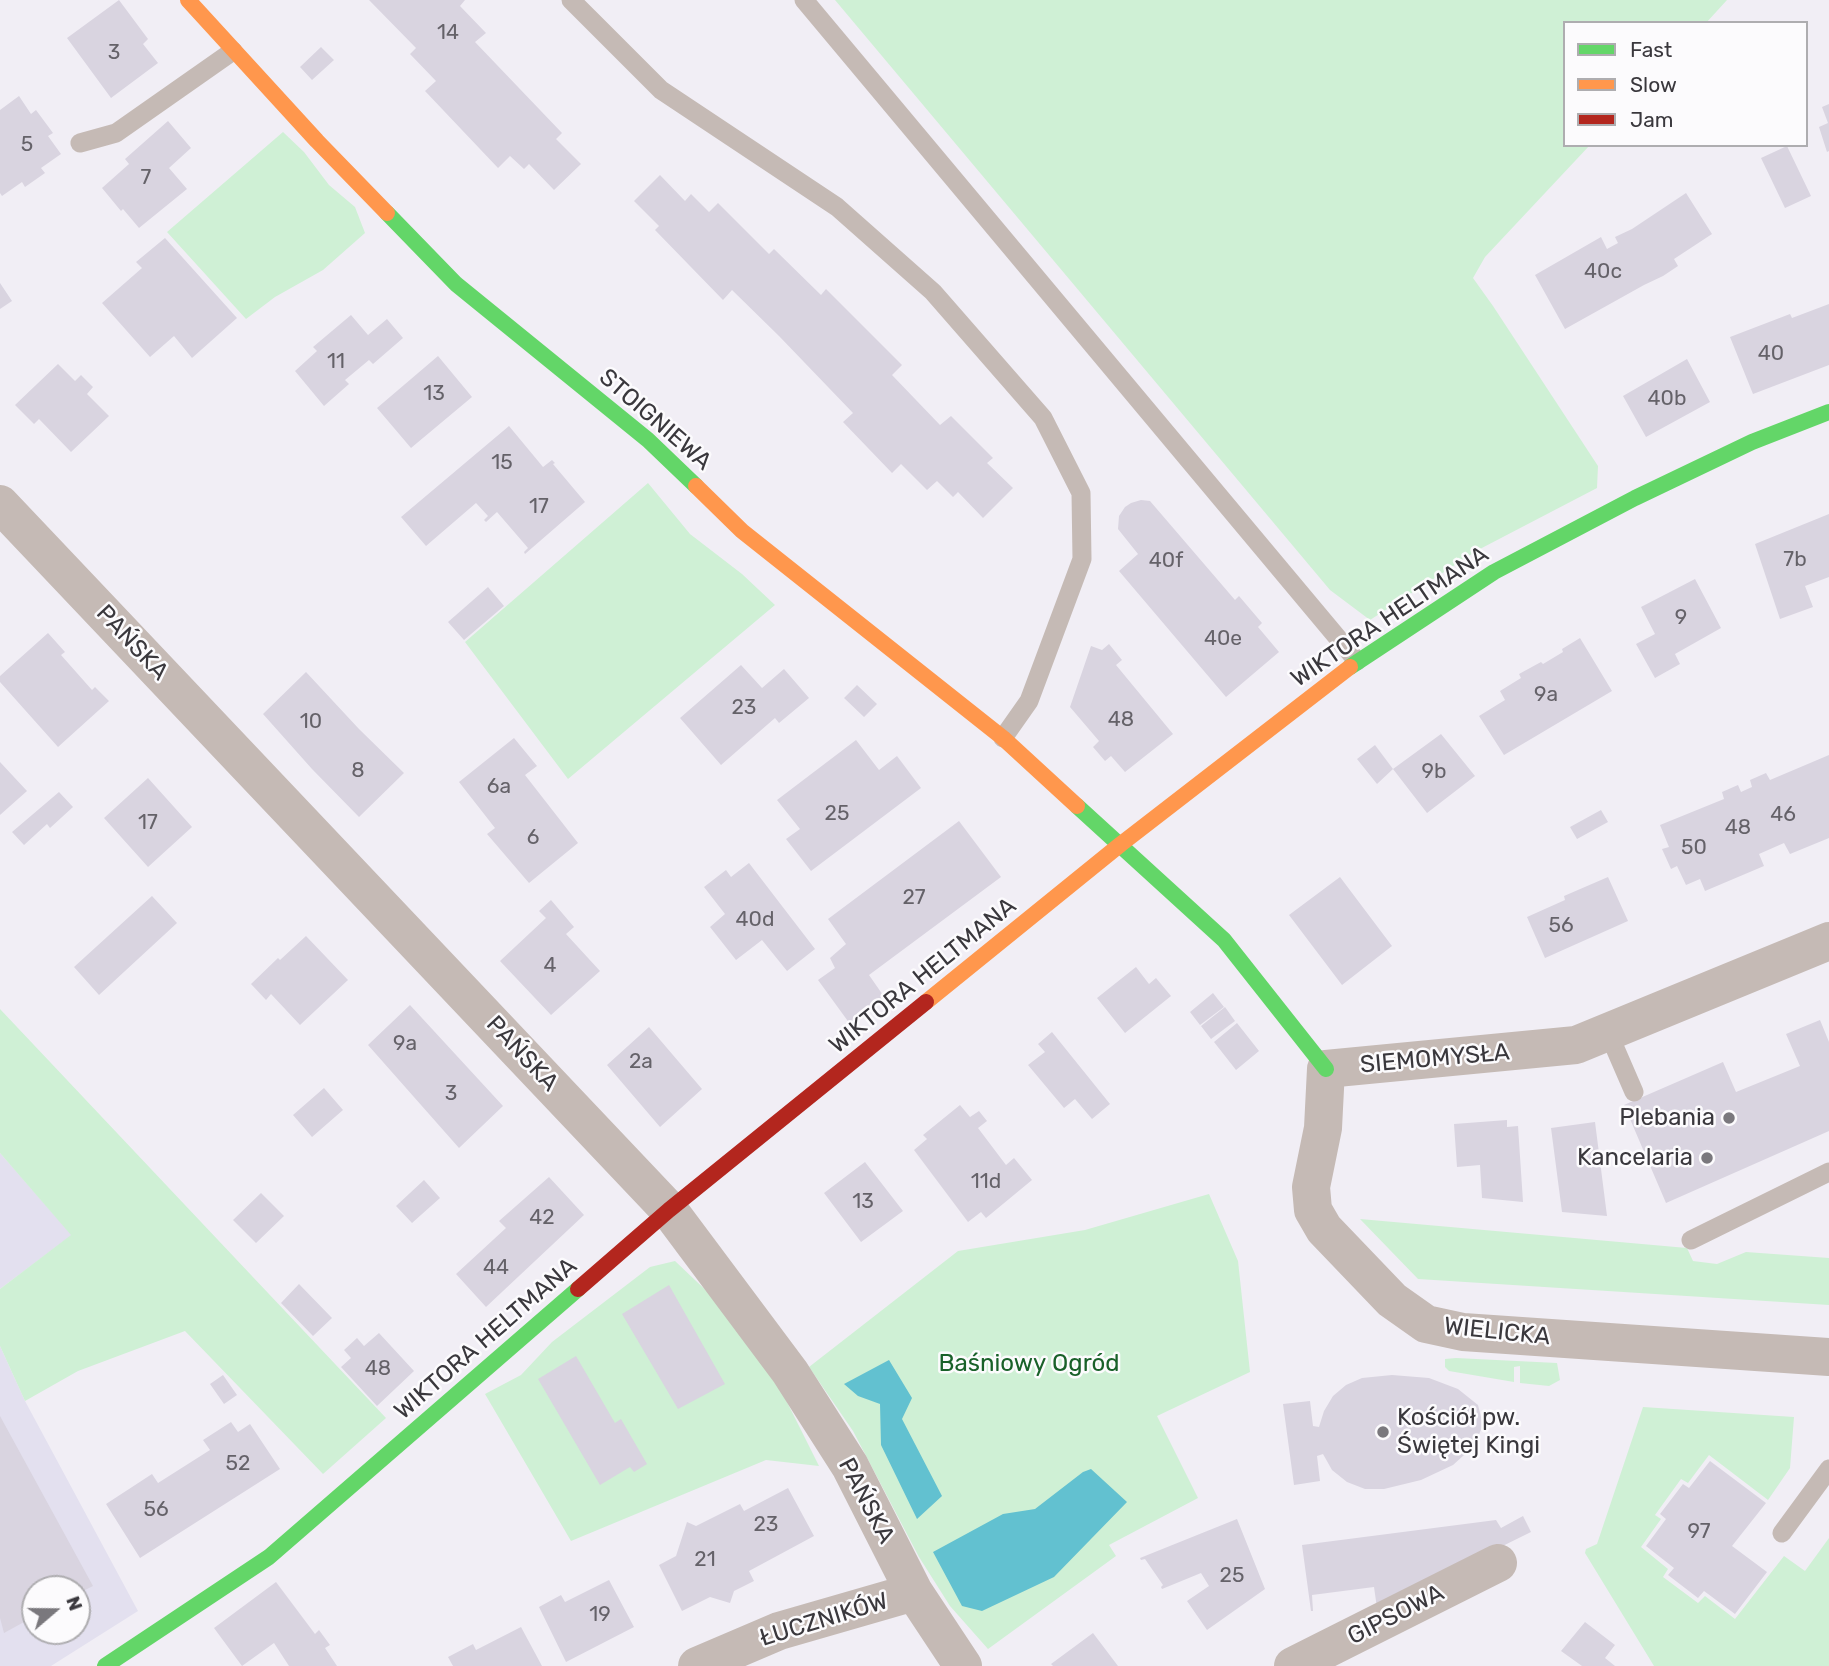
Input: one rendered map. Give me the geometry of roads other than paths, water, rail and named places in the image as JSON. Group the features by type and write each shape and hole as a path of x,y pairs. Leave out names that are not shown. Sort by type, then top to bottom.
{"street":[{"name":"STOIGNIEWA","path":"188,0 233,51 456,284 648,440 742,531 1003,738 1121,844"},
{"name":"WIKTORA HELTMANA","path":"105,1666 269,1557 669,1210 1121,844 1357,660 1494,572 1541,547 1752,442 1829,412"},
{"name":"PAŃSKA","path":"0,503 669,1210 790,1372 850,1466 914,1592 963,1666"},
{"name":"SIEMOMYSŁA","path":"1121,844 1224,940 1326,1069 1576,1045 1826,950"},
{"name":"WIELICKA","path":"1326,1069 1323,1128 1311,1187 1313,1210 1324,1228 1392,1300 1426,1324 1463,1332 1829,1357"},
{"name":"GIPSOWA","path":"1293,1666 1498,1563"},
{"name":"ŁUCZNIKÓW","path":"697,1666 779,1631 914,1592"}],"lane":[{"path":"571,0 661,90 847,215 933,292 1043,418 1080,494 1082,559 1029,701 1003,738"},
{"path":"804,0 1357,660"},
{"path":"80,143 116,133 233,51"},
{"path":"1608,1032 1634,1092"},
{"path":"1691,1240 1829,1172"},
{"path":"1782,1533 1829,1469"}],"water":[{"path":"889,1360 912,1398 902,1419 942,1496 917,1519 881,1445 880,1404 858,1396 844,1384"},
{"path":"1091,1469 1127,1502 1054,1577 982,1611 962,1606 933,1552 1003,1514 1035,1509 1083,1472"}],"place":[{"name":"Plebania","path":"1729,1118"},
{"name":"Kancelaria","path":"1707,1158"},
{"name":"Kościół pw. Świętej Kingi","path":"1383,1432"}],"park label":[{"name":"Baśniowy Ogród","path":"1029,1364"}]}
